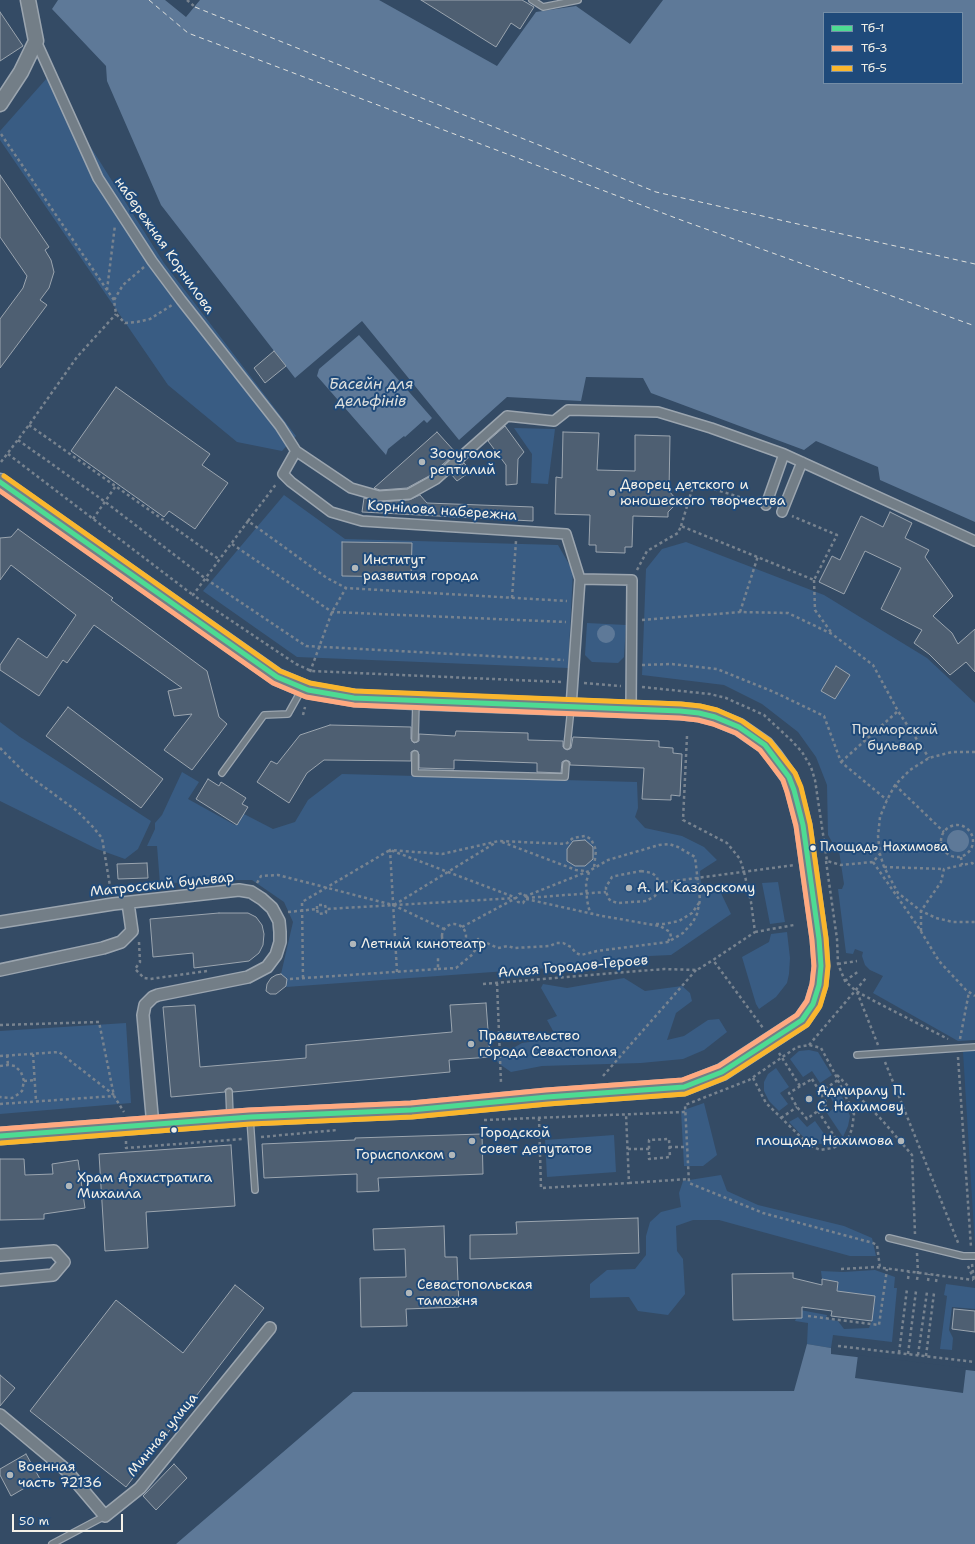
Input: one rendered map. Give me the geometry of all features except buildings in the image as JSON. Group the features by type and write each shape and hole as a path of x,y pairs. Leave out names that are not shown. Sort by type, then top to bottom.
{"main road":[{"path":"0,482 277,677 305,688 354,698 699,713 728,722 750,735 769,750 789,777 797,800 803,825 819,939 821,966 819,985 813,1004 802,1020 722,1072 684,1088 547,1097 418,1109 250,1117 153,1126 0,1136"}],"street":[{"path":"1,102 21,72 36,41 31,2"},
{"name":"набережная Корнилова","path":"36,41 98,178 180,300 280,426 296,451"},
{"path":"296,451 351,488 379,496 409,494 436,479 507,416 554,420 568,410 658,412 711,428 784,454 975,541"},
{"name":"Корнілова набережна","path":"296,451 283,474 291,482 331,512 362,521 566,534 580,579"},
{"path":"766,505 784,454"},
{"path":"782,512 802,462"},
{"path":"571,707 580,579 632,580 631,709"},
{"name":"Матросский бульвар","path":"0,922 113,904 232,891 251,892 272,908 278,921 280,942 276,955 267,967 248,977 158,995 153,997 145,1005 144,1022 153,1126"},
{"path":"0,970 103,948 121,942 132,931 128,903"},
{"path":"0,1255 54,1251 64,1262 53,1275 0,1280"},
{"name":"Минная улица","path":"104,1516 140,1488 270,1328"},
{"path":"0,1415 66,1470 104,1516"}],"lane":[{"path":"532,0 543,7 578,0"},
{"path":"222,773 264,715 288,714 305,688"},
{"path":"415,739 416,701"},
{"path":"567,746 571,707"},
{"path":"415,754 415,773 565,777 566,764"},
{"path":"857,1055 975,1047"},
{"path":"229,1092 230,1119"},
{"path":"250,1117 255,1190"},
{"path":"889,1238 963,1256 973,1256"},
{"path":"52,1544 104,1516"}],"path":[{"path":"187,0 195,7"},
{"path":"1,134 114,300 116,314 125,323 150,319 180,300"},
{"path":"107,290 117,207"},
{"path":"114,300 123,285 152,260"},
{"path":"1,462 77,357 116,314"},
{"path":"29,425 220,560"},
{"path":"18,440 104,502 206,579 306,646 574,660"},
{"path":"8,454 193,595 296,664 311,671 573,682 630,686"},
{"path":"632,580 647,551 678,533 694,483 766,505"},
{"path":"193,595 275,486"},
{"path":"93,519 115,487"},
{"path":"782,512 837,535 814,580 815,610 832,634"},
{"path":"248,521 327,578 346,588 578,602"},
{"path":"681,526 814,580"},
{"path":"512,598 517,530"},
{"path":"232,544 332,612 577,622"},
{"path":"740,612 758,556"},
{"path":"303,715 305,688 332,612 346,588"},
{"path":"631,621 740,612 788,613 832,634 873,665 898,711 929,758"},
{"path":"631,666 671,664 717,669 774,692 824,716 841,762 886,800"},
{"path":"841,762 898,711"},
{"path":"686,736 683,820 727,843 740,859 744,872 755,932"},
{"path":"0,748 25,773 78,811 102,838 113,904"},
{"path":"975,752 952,752 929,758 910,770 895,786 886,800 880,817 878,836 880,854 884,867 898,893 921,911 936,918 953,922 975,922"},
{"path":"895,786 944,832"},
{"path":"952,825 963,826 974,838 971,850 961,857 950,856 942,848 941,837 952,825"},
{"path":"303,978 300,911 302,902 390,850 442,854 499,841 566,844 573,838 585,836 591,840 596,850 594,869"},
{"path":"499,841 576,870 590,871"},
{"path":"393,905 499,841"},
{"path":"290,979 456,968 472,954 477,946 478,939 498,948 508,946 514,948 546,946 556,943 563,943 571,947 576,954 581,955 596,951 668,942 676,938 688,928 696,914 700,900 695,857 678,847 669,844 659,845 608,860 590,871 526,898 525,902 521,903 518,902 516,898 390,850"},
{"path":"390,850 396,972"},
{"path":"841,865 873,862 880,854"},
{"path":"961,857 962,865"},
{"path":"820,862 826,861 838,964 845,981 856,991 958,1047"},
{"path":"873,862 921,931 938,961 969,992 975,996"},
{"path":"884,867 944,869 972,863 975,865"},
{"path":"659,884 800,864"},
{"path":"921,931 921,911 941,882 944,869"},
{"path":"590,871 587,876 586,893 587,904 592,914"},
{"path":"641,871 654,875 659,884 659,888 655,896 644,901 614,902 609,899 606,892 608,882 615,876 641,871"},
{"path":"256,884 261,876 278,875 393,905 444,929"},
{"path":"526,898 606,892"},
{"path":"462,927 523,893 526,898 592,914 660,926 670,932 671,937 668,942"},
{"path":"292,911 317,909 318,914 326,913 326,909 516,898"},
{"path":"643,923 664,924 679,921 692,913 700,900"},
{"path":"450,924 462,927 466,938 462,945 455,949 447,947 442,940 442,933 444,929 450,924"},
{"path":"603,1076 696,970 755,932 794,925"},
{"path":"138,937 140,962 135,969 144,978 150,979 193,972"},
{"path":"438,957 438,968"},
{"path":"713,960 750,1008 766,1033"},
{"path":"838,964 857,961"},
{"name":"Аллея Городов-Героев","path":"483,984 664,969 696,970"},
{"path":"845,981 860,971"},
{"path":"809,1045 866,978"},
{"path":"497,983 501,1083"},
{"path":"856,991 974,1281"},
{"path":"969,992 958,1047 974,1281"},
{"path":"0,1025 99,1022 114,1096"},
{"path":"753,1078 766,1103 809,1145 820,1150 832,1148 847,1141 852,1129 854,1114 835,1074 821,1048 809,1045 797,1047 753,1078 685,1105 689,1183 762,1213 873,1243 877,1245 880,1268"},
{"path":"0,1056 58,1052 114,1096 124,1112"},
{"path":"33,1054 36,1101"},
{"path":"779,1054 800,1086"},
{"path":"7,1055 8,1065"},
{"path":"0,1066 8,1065 18,1068 24,1081 22,1091 17,1095 8,1098 0,1097"},
{"path":"835,1074 882,1120 912,1155 918,1273 917,1280"},
{"path":"812,1079 827,1104 807,1118 797,1108 788,1093 800,1086 812,1079"},
{"path":"24,1081 35,1080"},
{"path":"820,1092 838,1080"},
{"path":"0,1104 114,1096"},
{"path":"8,1098 8,1103"},
{"path":"781,1118 797,1108"},
{"path":"818,1111 840,1145"},
{"path":"478,1120 686,1112"},
{"path":"626,1114 629,1183"},
{"path":"539,1118 541,1188 689,1179"},
{"path":"669,1139 670,1157 649,1159 649,1149 648,1140 669,1139"},
{"path":"669,1147 687,1147"},
{"path":"628,1150 649,1149"},
{"path":"841,1269 887,1268 974,1281"},
{"path":"808,1316 879,1325 887,1268"},
{"path":"908,1279 909,1272"},
{"path":"928,1281 929,1274"},
{"path":"936,1282 937,1275"},
{"path":"899,1353 907,1289"},
{"path":"908,1354 916,1291"},
{"path":"918,1355 927,1292"},
{"path":"926,1356 934,1293"},
{"path":"838,1346 975,1362"}],"shaded area":[{"path":"975,1050 975,1247 963,1052"}],"green space":[{"path":"47,78 164,263 296,436 282,451 237,442 168,385 0,140 0,131"},
{"path":"514,428 555,429 548,484 531,483 532,454"},
{"path":"284,495 345,539 558,545 573,571 568,668 297,657 203,591"},
{"name":"Приморский бульвар","path":"686,542 824,595 927,658 975,703 975,1040 958,1041 873,993 883,976 870,970 865,965 862,956 863,952 855,949 853,954 846,953 838,889 842,889 844,884 838,844 832,842 828,835 827,785 816,757 798,732 762,704 724,685 642,675 646,569 662,549"},
{"path":"587,623 626,625 624,657 618,663 592,662 585,655"},
{"path":"0,722 20,737 151,821 138,849 125,859 97,849 0,801"},
{"path":"182,772 199,782 188,799 235,825 244,814 273,829 295,822 308,800 342,774 637,782 638,808 635,817 645,828 682,836 704,847 717,860 700,871 701,884 720,891 731,914 671,955 649,956 645,961 286,987 281,974 293,922 284,902 252,880 211,880 160,884 157,846 147,846 155,829 155,823 162,815"},
{"path":"778,882 785,922 770,924 762,883"},
{"path":"787,932 790,958 787,983 776,997 759,1009 756,1004 742,957 769,942 771,934"},
{"path":"624,978 645,991 682,986 690,993 692,1001 676,1013 667,1040 684,1036 708,1020 719,1019 727,1032 704,1050 683,1059 641,1063 542,1066 511,1072 498,1063 496,1058 522,1043 557,1038 547,1020 557,1016 541,988 543,984 567,988"},
{"path":"126,1023 131,1103 0,1114 0,1031"},
{"path":"809,1050 818,1052 832,1075 820,1083 812,1071 803,1077 790,1059 799,1051"},
{"path":"776,1068 789,1087 780,1093 788,1104 779,1111 769,1101 764,1091 764,1082 768,1074"},
{"path":"839,1089 850,1116 848,1126 843,1137 827,1113 836,1107 829,1095"},
{"path":"704,1103 717,1155 703,1166 684,1166 681,1111"},
{"path":"798,1117 807,1127 815,1121 830,1142 823,1144 809,1143 789,1122"},
{"path":"614,1135 616,1172 547,1177 545,1140"},
{"path":"721,1175 727,1191 758,1205 844,1226 872,1238 876,1256 850,1256 719,1220 693,1220 676,1226 677,1251 683,1259 685,1294 668,1315 638,1311 629,1297 590,1298 590,1284 607,1270 635,1269 646,1255 646,1236 650,1222 661,1212 681,1207 679,1193 683,1181"},
{"path":"875,1270 895,1277 894,1288 897,1288 892,1342 833,1335 831,1348 807,1344 808,1323 795,1321 800,1310 827,1315 826,1319 838,1321 844,1329 869,1328 872,1321 875,1296 837,1291 838,1282 822,1279 821,1271 843,1272"},
{"path":"946,1284 975,1288 975,1309 952,1307 949,1330 953,1338 952,1350 940,1349 947,1296 944,1295"}],"water":[{"path":"58,0 379,0 497,66 536,12 576,6 630,44 663,0 975,0 975,522 880,480 878,467 816,441 804,450 651,393 643,378 586,377 581,401 507,397 459,440 362,321 295,378 161,205 107,81 106,66 52,9"},
{"name":"Басейн для дельфiнiв","path":"359,335 432,418 427,423 424,420 405,437 404,436 388,449 386,455 317,376 319,369"},
{"path":"606,625 612,628 615,634 612,640 606,643 600,640 597,634 600,628"},
{"path":"958,830 966,833 969,841 966,849 958,852 950,849 947,841 950,833"},
{"path":"807,1344 831,1348 831,1354 975,1371 975,1544 176,1544 353,1392 794,1391"}],"pier":[{"path":"165,0 200,0 186,17"},
{"path":"858,1355 966,1368 963,1393 855,1378"}],"ferry route":[{"path":"149,0 188,33 681,220 975,326"},
{"path":"195,7 656,192 975,264"}],"transit line":[{"name":"Тб-5","path":"1,1143 250,1124 412,1117 548,1104 685,1094 725,1078 807,1025 820,1006 826,986 828,966 826,938 810,824 801,787 795,773 770,741 742,721 717,710 681,704 355,691 310,683 280,671 4,476"},
{"name":"Тб-1","path":"0,482 277,677 308,690 354,698 680,711 699,713 715,717 739,727 765,745 789,777 794,790 803,825 819,939 821,966 819,985 813,1004 802,1020 722,1072 684,1087 547,1097 411,1110 250,1117 0,1136"},
{"name":"Тб-3","path":"0,491 273,683 306,697 354,705 680,718 698,720 713,724 736,733 760,750 783,780 796,826 812,940 814,966 812,984 807,1001 797,1015 719,1066 682,1080 546,1090 411,1103 249,1110 0,1129"}],"place":[{"name":"Зооуголок рептилий","path":"422,462"},
{"name":"Дворец детского и юношеского творчества","path":"612,493"},
{"name":"Институт развития города","path":"355,568"},
{"name":"Площадь Нахимова","path":"813,848"},
{"name":"А. И. Казарскому","path":"629,888"},
{"name":"Летний кинотеатр","path":"353,944"},
{"name":"Правительство города Севастополя","path":"471,1044"},
{"name":"Адмиралу П. С. Нахимову","path":"809,1099"},
{"name":"Городской совет депутатов","path":"472,1141"},
{"name":"площадь Нахимова","path":"901,1141"},
{"name":"Горисполком","path":"452,1155"},
{"name":"Храм Архистратига Михаила","path":"69,1186"},
{"name":"Севастопольская таможня","path":"409,1293"},
{"name":"Военная часть 72136","path":"10,1475"}]}
